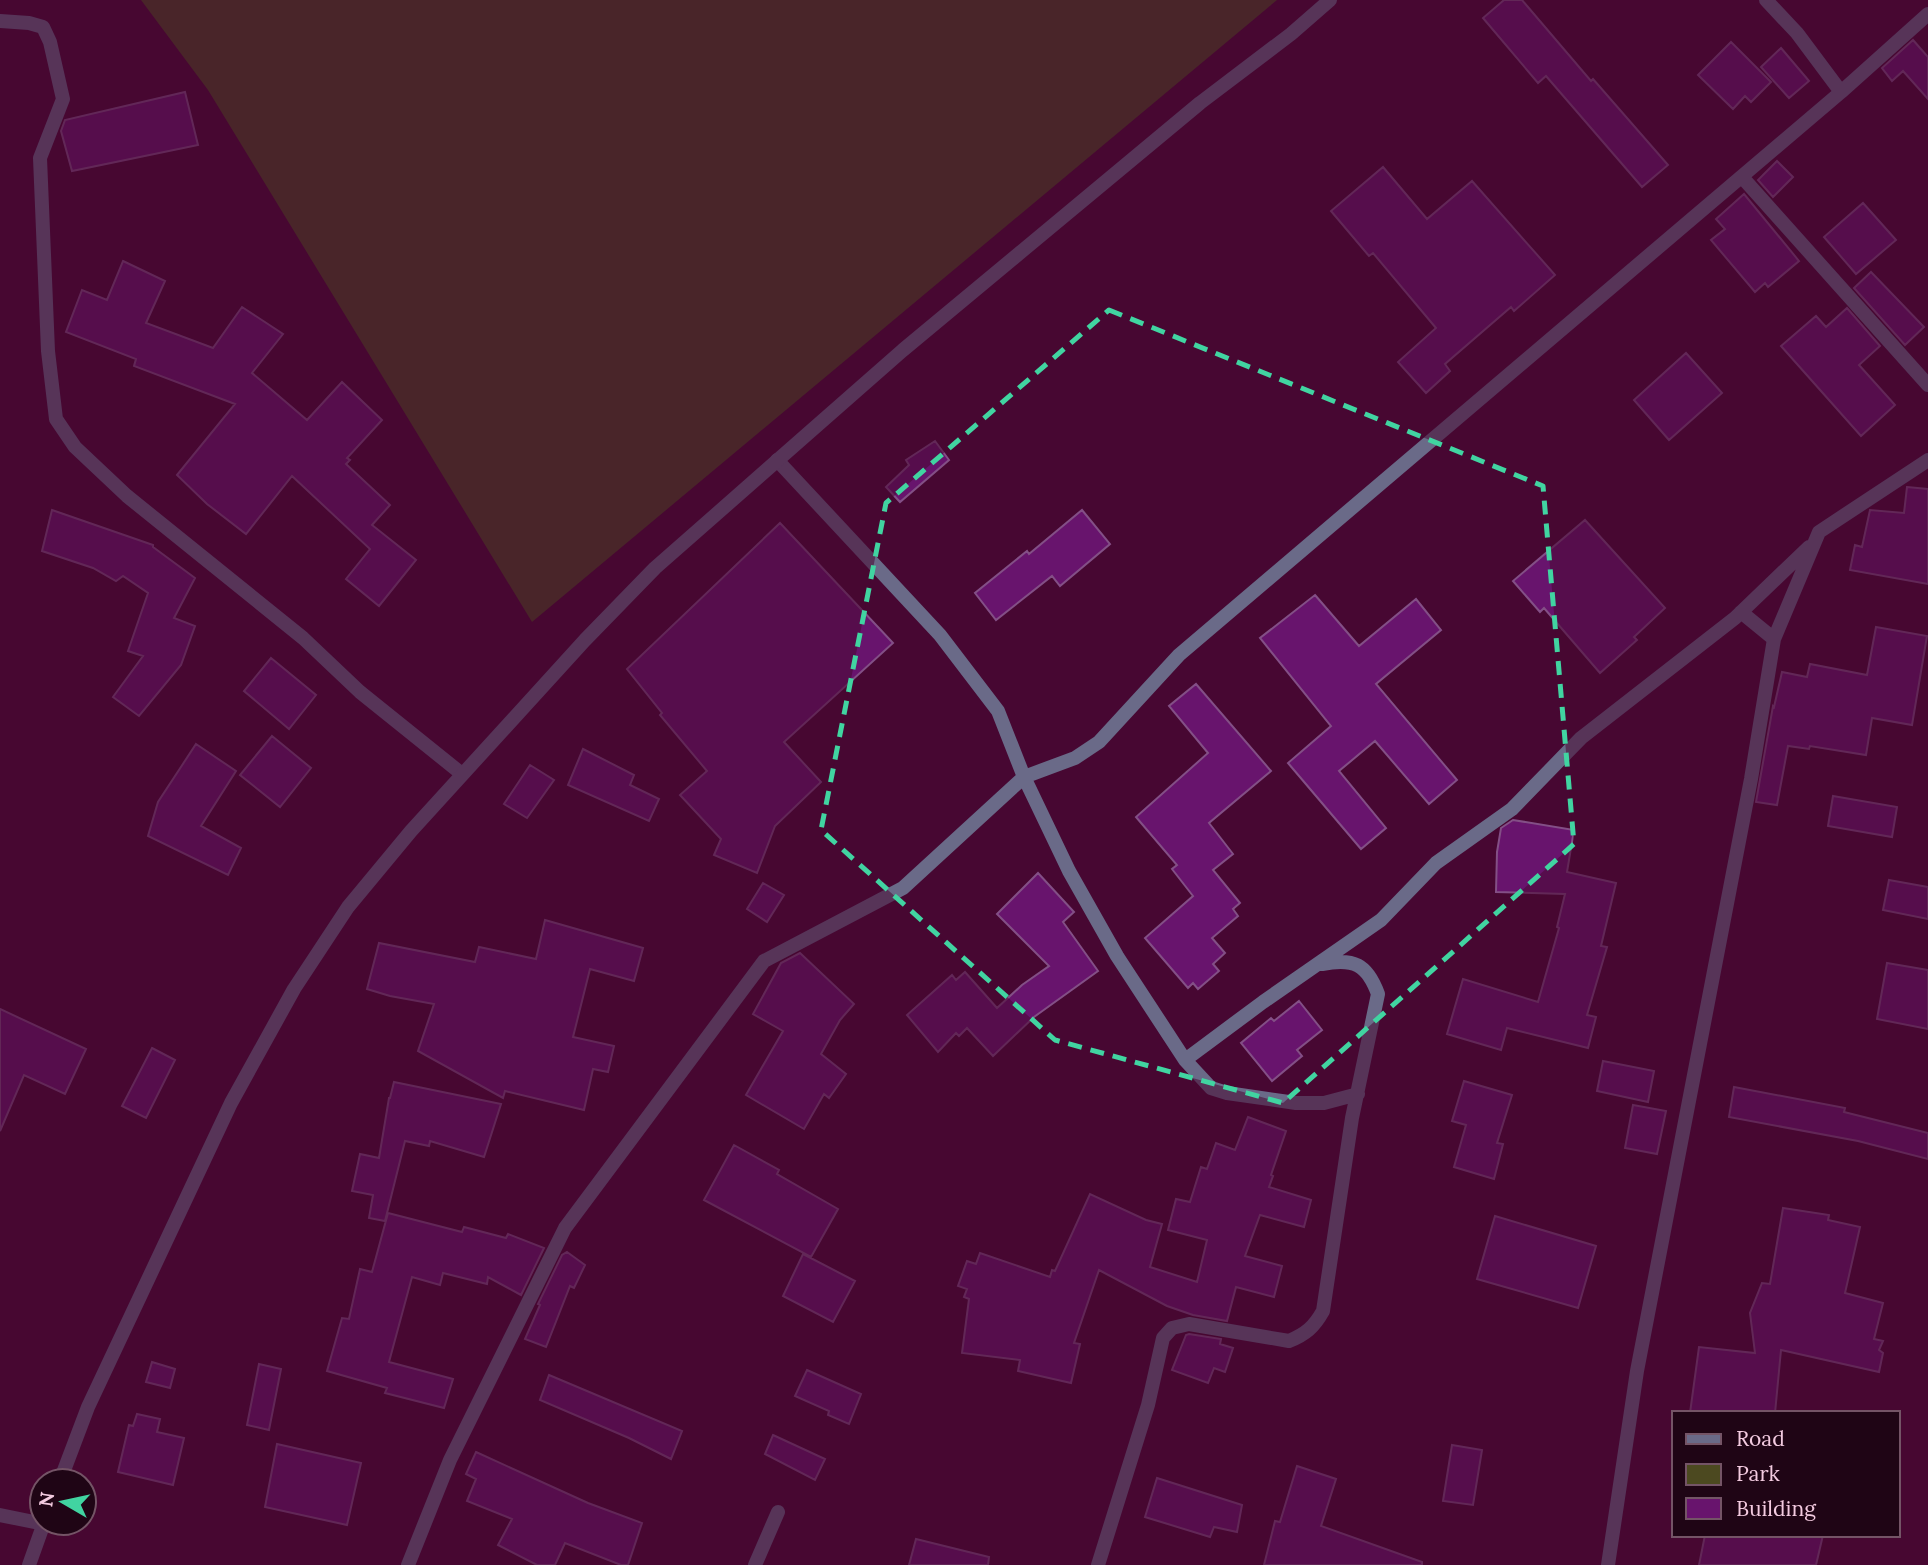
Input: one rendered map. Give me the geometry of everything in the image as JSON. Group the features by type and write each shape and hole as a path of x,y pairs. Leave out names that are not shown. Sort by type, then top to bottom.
{"street":[{"path":"65,1467 88,1407 231,1103 294,989 348,907 462,774 655,568 903,350 1167,130 1291,34 1330,0"},
{"path":"1766,0 1797,33 1841,92"},
{"path":"408,1565 450,1460 565,1228 764,961 903,888 1024,777 1075,758 1099,742 1179,655 1742,177 1928,14"},
{"path":"0,22 29,23 43,27 50,42 63,99 40,158 48,351 56,419 75,447 127,496 303,638 360,692 462,774"},
{"path":"1742,177 1928,385"},
{"path":"777,460 940,635 999,711 1024,777 1069,872 1117,956 1185,1060 1211,1088 1227,1093 1296,1103 1324,1103 1358,1094"},
{"path":"1608,1565 1637,1371 1751,779 1774,639 1819,532 1928,460"},
{"path":"1185,1060 1381,920 1436,863 1512,809 1581,737 1646,689 1741,612 1815,541"},
{"path":"1741,612 1774,639"},
{"path":"1098,1565 1148,1405 1163,1338 1172,1328 1189,1324 1289,1341 1303,1335 1323,1311 1350,1131 1378,995 1371,976 1362,966 1343,961 1317,965"},
{"path":"755,1565 778,1512"},
{"path":"0,1515 28,1520"},
{"path":"29,1565 39,1537"}],"highlighted area":[{"path":"1109,310 1543,486 1574,844 1283,1103 1055,1040 821,830 886,503"}],"green space":[{"path":"141,0 1277,0 532,622 208,90"}],"building":[{"path":"1504,0 1522,0 1668,165 1642,187 1546,76 1538,83 1483,18"},
{"path":"1913,40 1928,57 1928,99 1903,71 1892,81 1882,68"},
{"path":"1731,42 1771,82 1751,102 1745,96 1733,109 1698,75"},
{"path":"1781,48 1809,81 1789,98 1761,67"},
{"path":"185,92 198,145 72,171 61,131 65,120"},
{"path":"1777,161 1793,177 1773,197 1758,180"},
{"path":"1383,167 1427,219 1472,181 1555,275 1514,311 1511,307 1445,364 1450,371 1426,393 1398,362 1436,328 1373,253 1369,256 1331,211"},
{"path":"1744,194 1799,261 1768,287 1765,283 1755,292 1711,240 1725,229 1716,219"},
{"path":"1863,203 1896,240 1856,274 1824,237"},
{"path":"123,261 165,281 146,323 213,348 242,307 283,334 252,373 307,420 342,382 382,420 347,458 350,460 346,464 390,505 372,525 416,560 379,606 346,579 370,549 292,476 246,534 207,504 177,475 235,404 134,366 136,359 66,332 82,290 107,300"},
{"path":"1871,272 1924,327 1905,345 1854,288"},
{"path":"1847,308 1880,346 1859,365 1895,405 1861,436 1781,346 1816,316 1826,327"},
{"path":"1686,353 1722,393 1669,440 1634,400"},
{"path":"935,441 949,460 900,502 886,487 909,465 906,460"},
{"path":"1907,487 1928,489 1928,584 1850,570 1855,545 1862,547 1870,510 1904,513"},
{"path":"52,510 153,545 195,578 174,618 195,626 181,665 139,716 113,697 143,656 128,651 148,593 123,576 116,581 93,568 42,551"},
{"path":"1082,510 1110,544 1060,586 1052,576 996,620 975,593 1027,551 1029,554"},
{"path":"1585,520 1665,608 1634,637 1637,640 1600,673 1544,608 1540,612 1513,581"},
{"path":"780,523 893,643 784,742 821,782 775,826 757,873 714,855 721,839 680,795 707,771 660,715 662,713 627,669"},
{"path":"1315,595 1359,646 1416,599 1441,630 1376,684 1457,780 1429,804 1375,741 1339,771 1386,828 1361,849 1288,763 1331,726 1260,638"},
{"path":"1876,627 1927,636 1912,725 1872,718 1866,755 1810,746 1809,749 1788,746 1777,805 1756,802 1773,706 1782,672 1807,677 1810,664 1867,675"},
{"path":"271,658 316,695 289,729 244,691"},
{"path":"1196,684 1271,771 1209,823 1233,854 1213,870 1240,903 1233,909 1238,916 1212,938 1225,953 1213,964 1219,971 1198,989 1193,983 1188,988 1145,938 1193,896 1172,869 1177,865 1136,817 1208,753 1169,706"},
{"path":"272,736 311,768 280,807 240,775"},
{"path":"196,744 236,771 201,826 241,848 228,875 148,836 158,802"},
{"path":"583,749 634,775 630,785 659,799 649,821 568,785"},
{"path":"530,765 554,780 527,818 504,804"},
{"path":"1833,796 1897,807 1892,837 1828,826"},
{"path":"1513,820 1574,830 1567,872 1616,883 1601,946 1607,947 1587,1015 1596,1017 1588,1048 1507,1028 1501,1050 1447,1034 1463,979 1538,1002 1559,928 1557,927 1565,894 1496,892 1497,852 1501,828"},
{"path":"1038,873 1074,912 1063,922 1098,971 1034,1017 993,1056 967,1028 959,1036 956,1033 938,1052 907,1015 952,975 956,980 965,972 997,1008 1022,985 1049,966 997,914"},
{"path":"1889,880 1928,887 1928,919 1883,910"},
{"path":"763,883 784,895 767,922 747,909"},
{"path":"545,920 643,948 634,981 590,969 573,1037 614,1046 608,1072 593,1069 584,1110 505,1091 503,1098 418,1051 434,1004 367,989 379,943 475,962 479,947 536,959"},
{"path":"800,953 854,1004 840,1020 821,1054 846,1074 829,1098 824,1094 804,1129 746,1095 783,1031 753,1014 781,963"},
{"path":"1887,963 1928,970 1928,1029 1877,1019"},
{"path":"1299,1001 1322,1030 1297,1050 1302,1056 1272,1081 1241,1043 1271,1018 1274,1021"},
{"path":"0,1009 86,1049 65,1094 24,1075 0,1131"},
{"path":"152,1048 175,1060 146,1118 122,1106"},
{"path":"1603,1061 1654,1071 1648,1102 1597,1091"},
{"path":"1464,1081 1512,1095 1497,1143 1503,1144 1494,1179 1454,1167 1466,1125 1452,1121"},
{"path":"394,1082 501,1104 484,1157 430,1141 429,1146 405,1141 385,1221 369,1218 373,1195 352,1191 360,1154 379,1158"},
{"path":"1734,1087 1845,1108 1844,1112 1928,1133 1928,1159 1858,1141 1729,1117"},
{"path":"1633,1105 1666,1111 1657,1154 1625,1148"},
{"path":"1248,1117 1286,1131 1269,1187 1311,1200 1304,1227 1260,1215 1245,1256 1282,1266 1274,1297 1236,1287 1227,1321 1193,1315 1167,1306 1099,1270 1074,1343 1080,1344 1071,1383 1018,1371 1020,1360 962,1353 969,1299 964,1297 967,1289 958,1286 967,1261 976,1264 980,1253 1050,1277 1090,1194 1146,1220 1162,1224 1150,1267 1197,1282 1207,1240 1168,1230 1176,1199 1190,1202 1201,1167 1207,1169 1216,1143 1235,1150"},
{"path":"734,1145 779,1170 777,1174 838,1209 811,1257 704,1200"},
{"path":"1783,1208 1829,1215 1828,1220 1860,1227 1845,1293 1883,1303 1874,1339 1883,1341 1879,1350 1883,1353 1879,1372 1781,1350 1775,1411 1690,1411 1699,1347 1755,1353 1750,1313 1762,1283 1770,1284"},
{"path":"388,1213 462,1232 464,1227 506,1238 508,1234 544,1248 521,1295 488,1277 487,1284 443,1273 440,1285 412,1277 389,1362 453,1379 444,1408 385,1393 387,1388 327,1371 342,1318 349,1319 360,1269 372,1272"},
{"path":"1495,1216 1596,1246 1578,1308 1477,1279"},
{"path":"567,1252 585,1265 574,1288 570,1286 546,1347 525,1339 540,1305 538,1304 562,1255"},
{"path":"803,1254 855,1281 833,1322 783,1296"},
{"path":"1186,1335 1221,1339 1220,1344 1233,1348 1225,1372 1214,1368 1208,1383 1172,1370"},
{"path":"152,1362 175,1369 170,1388 146,1382"},
{"path":"259,1364 281,1369 269,1430 247,1425"},
{"path":"807,1370 861,1394 849,1424 828,1415 829,1411 795,1396"},
{"path":"549,1375 682,1431 671,1459 540,1400"},
{"path":"137,1414 160,1419 157,1432 184,1438 173,1485 118,1472 129,1425 133,1426"},
{"path":"773,1435 825,1459 815,1480 765,1454"},
{"path":"277,1444 361,1463 347,1525 265,1507"},
{"path":"1452,1445 1482,1450 1473,1505 1443,1501"},
{"path":"476,1452 588,1503 642,1523 628,1565 621,1565 565,1543 555,1565 537,1565 498,1545 512,1519 467,1501 476,1479 466,1474"},
{"path":"1297,1466 1336,1479 1321,1526 1422,1562 1422,1565 1264,1565 1275,1521 1280,1522"},
{"path":"1157,1478 1242,1505 1237,1532 1214,1527 1210,1537 1145,1517"},
{"path":"1705,1537 1823,1537 1816,1565 1699,1565"},
{"path":"916,1539 989,1557 988,1565 909,1565"}]}
